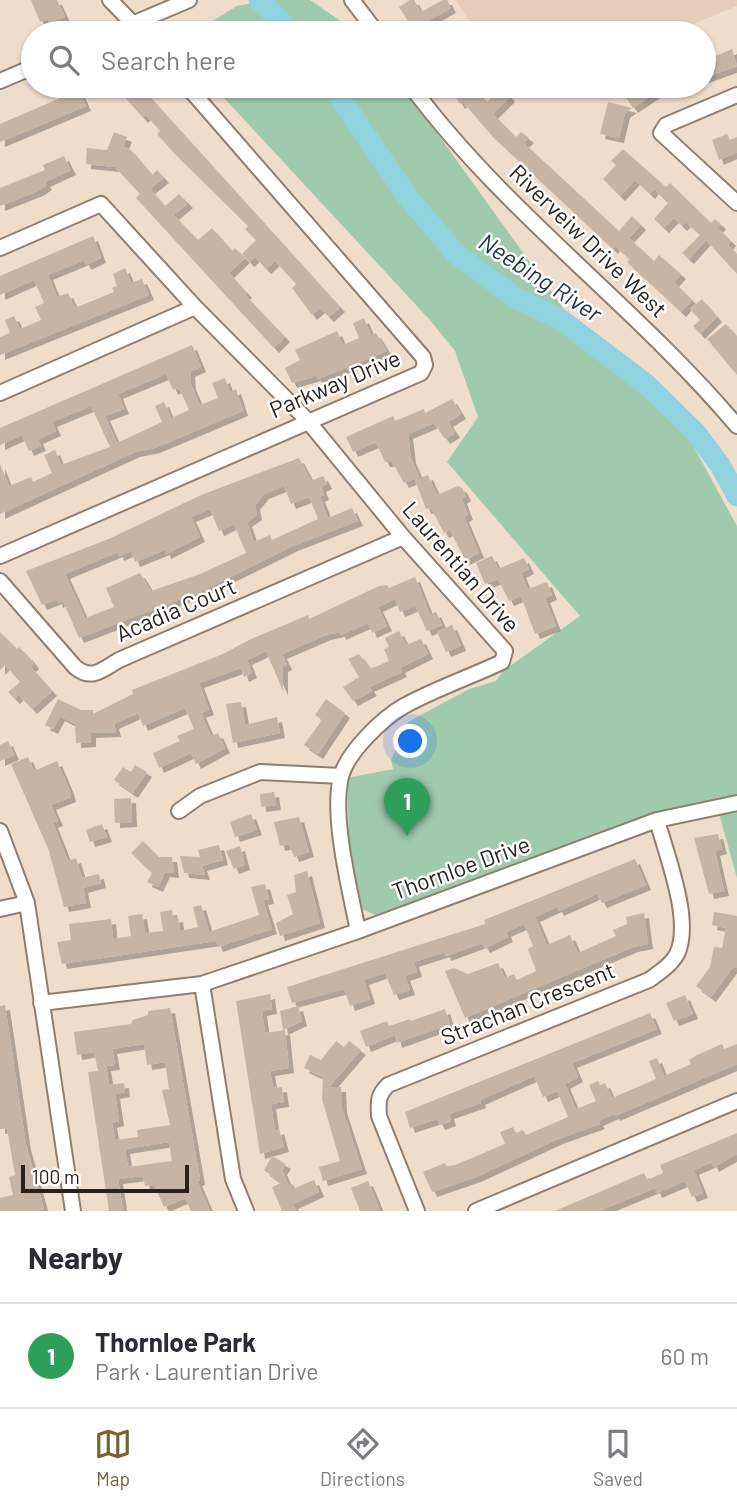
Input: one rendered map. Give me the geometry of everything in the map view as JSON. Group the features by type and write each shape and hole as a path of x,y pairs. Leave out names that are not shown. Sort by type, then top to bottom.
{"street":[{"path":"110,0 131,21"},
{"path":"352,0 368,21"},
{"path":"151,21 188,1"},
{"path":"0,81 21,72"},
{"path":"737,95 666,125 661,133 737,203"},
{"name":"Parkway Drive","path":"0,556 307,420 421,373 425,365 423,357 197,98"},
{"name":"Riverveiw Drive West","path":"420,98 457,145 658,342 737,426"},
{"name":"Laurentian Drive","path":"0,248 101,204 195,307 307,420 403,537 500,642 505,656 502,662 393,712 372,731 341,776"},
{"path":"0,393 195,307"},
{"name":"Acadia Court","path":"0,581 75,667 85,675 95,675 119,660 403,537"},
{"path":"179,811 200,796 260,772 341,776 340,814 344,864 358,931"},
{"name":"Thornloe Drive","path":"41,1003 202,984 358,931 657,820 737,803"},
{"name":"Strachan Crescent","path":"417,1211 379,1116 377,1101 381,1092 388,1085 649,980 663,970 676,957 682,933 678,902 657,820"},
{"path":"0,831 27,903 73,1211"},
{"path":"0,909 27,903"},
{"path":"202,984 233,1179 246,1211"},
{"path":"476,1211 737,1101"}],"shaded area":[{"path":"455,0 737,0 737,6 701,21 470,21"}],"green space":[{"path":"265,0 310,0 341,21 213,21 237,6"},
{"path":"224,98 412,98 589,344 690,440 737,526 737,878 715,799 649,814 428,898 375,915 360,908 349,842 347,778 393,769 391,760 408,722 469,689 496,681 503,671 580,616 447,462 478,417 455,351 429,319"}],"building":[{"path":"31,0 57,0 65,17 54,21 40,21"},
{"path":"414,0 421,12 447,0 451,8 428,21 408,21 399,7"},
{"path":"732,49 737,66 716,74 716,56"},
{"path":"60,98 82,98 86,106 0,142 0,124"},
{"path":"126,98 151,98 340,307 329,317 320,308 312,315 292,288 296,284 275,261 266,269 255,257 249,262 242,254 256,240 245,229 248,226 173,152 157,134 160,131 146,115 143,118"},
{"path":"456,98 483,98 487,102 491,98 509,98 493,114 516,137 521,132 529,138 524,143 619,231 632,216 641,225 629,238 654,261 659,255 681,274 674,282 692,300 681,312 627,262 630,259 615,246 613,249 492,136 463,102 460,104"},
{"path":"626,98 648,98 633,108"},
{"path":"608,102 632,108 625,113 619,138 600,134"},
{"path":"114,132 127,137 123,147 130,149 152,175 157,170 164,178 150,189 165,206 179,194 188,203 174,215 198,240 212,228 232,251 235,248 245,258 229,273 247,293 245,295 285,337 274,348 136,198 140,194 115,167 86,164 87,148 107,150"},
{"path":"727,134 730,140 737,137 737,152 719,160 712,140"},
{"path":"623,149 666,187 670,183 711,223 715,219 721,224 718,228 731,241 728,245 737,254 737,274 706,240 689,259 682,253 700,235 686,222 682,226 674,218 664,228 654,219 668,203 654,189 650,194 635,180 620,196 603,179 616,165 611,161"},
{"path":"64,156 71,170 45,182 47,185 38,191 0,206 0,188 45,170 43,165"},
{"path":"93,236 101,258 86,265 84,260 48,275 57,297 68,293 75,308 114,292 112,288 117,286 113,274 125,268 131,283 142,279 149,295 0,355 0,337 10,333 5,320 14,316 20,329 41,320 35,307 44,303 34,280 0,295 0,276"},
{"path":"702,299 717,317 700,334 693,326 700,320 690,309"},
{"path":"364,318 371,335 376,333 387,351 318,379 316,376 292,383 285,368 300,360 295,350 337,331 343,345 359,338 353,323"},
{"path":"726,324 737,337 737,375 707,339"},
{"path":"192,345 201,367 190,372 191,385 200,405 218,398 212,383 225,378 230,392 236,389 243,411 155,448 135,452 0,514 0,464 9,486 31,477 33,482 52,473 44,455 55,450 61,465 110,447 91,406 52,422 56,431 38,439 41,446 29,451 22,435 0,445 0,428","holes":["166,374 173,390 177,388 181,392 189,410 171,418 164,402 155,406 162,422 117,443 105,416 124,409 118,394"]},
{"path":"452,399 461,414 448,422 455,433 445,439 434,423 408,434 411,458 419,477 404,483 392,462 385,462 376,442 353,452 346,437 393,416 395,421 424,409 425,413"},
{"path":"299,458 311,481 323,476 327,484 321,487 324,495 320,497 328,518 352,508 358,521 293,546 202,591 79,638 63,601 58,603 57,599 42,605 26,571 111,538 201,495","holes":["284,486 291,504 309,497 318,519 272,540 270,535 254,542 247,522 257,515 255,505 264,494","210,509 219,531 234,524 246,553 200,574 151,591 140,573 106,588 114,607 85,618 65,574 118,552 119,556 131,551 135,562 165,550 166,554 200,537 191,517"]},
{"path":"428,475 437,495 458,486 462,488 466,496 462,499 468,515 464,517 479,553 465,560 450,530 444,533 431,508 426,509 415,480"},
{"path":"492,556 498,569 524,558 529,569 521,573 528,589 547,582 552,595 545,598 556,626 535,634 521,596 509,601 498,579 485,584 476,563"},
{"path":"415,577 430,615 436,612 442,625 427,631 415,606 400,612 395,599 378,607 387,626 372,633 368,623 341,635 340,632 326,635 282,654 287,665 283,667 283,691 266,651 247,660 252,673 244,677 241,668 199,683 209,710 201,713 211,736 218,733 225,748 196,764 191,753 159,768 153,753 180,741 177,736 194,729 185,708 143,726 138,713 114,724 116,732 91,733 91,742 76,743 75,724 60,716 53,729 45,725 58,699 81,710 93,710 93,714 133,694 132,690 223,654 249,640 308,615 309,619 379,586 387,585 389,588"},
{"path":"452,625 461,646 446,652 437,632"},
{"path":"399,631 406,645 421,639 428,654 400,668 402,672 369,687 372,691 353,701 343,687 359,677 348,659 359,654 370,669 389,661 384,649 389,647 385,638"},
{"path":"0,632 29,657 34,664 31,667 52,691 32,709 19,695 15,699 8,692 20,682 5,665 0,670"},
{"path":"326,699 345,713 318,754 304,745 322,720 315,715"},
{"path":"241,702 245,725 277,717 280,733 233,743 226,704"},
{"path":"8,741 14,755 0,761 0,745"},
{"path":"28,757 34,771 57,761 69,789 71,797 51,805 58,821 53,823 68,861 76,858 82,878 99,874 101,883 83,888 86,903 64,907 49,851 11,764"},
{"path":"135,765 147,772 133,793 114,780 123,767 131,772"},
{"path":"274,792 276,805 261,807 260,794"},
{"path":"131,798 132,822 115,823 114,799"},
{"path":"251,814 257,830 235,837 230,822"},
{"path":"299,817 309,852 294,857 289,844 280,846 274,822"},
{"path":"102,824 107,837 90,842 86,830"},
{"path":"718,834 722,849 715,851 724,891 709,894 694,838"},
{"path":"143,841 159,857 172,857 174,873 165,872 158,887 147,882 152,873 131,853"},
{"path":"219,845 223,860 202,866 205,875 184,873 180,856 200,857 198,850"},
{"path":"240,846 245,865 234,869 226,851"},
{"path":"635,859 646,885 602,903 597,894 559,911 557,907 535,917 547,945 570,935 578,953 616,936 613,930 627,924 626,917 644,913 648,944 633,947 465,1018 445,971 454,968 468,974 498,963 505,978 514,974 517,980 536,971 528,949 533,946 524,924 506,932 508,937 485,948 482,943 446,956 445,952 414,962 417,972 405,976 410,990 394,995 385,973 364,980 370,999 350,1006 344,989 292,1003 287,987 485,924 484,920"},
{"path":"307,871 320,923 280,936 276,923 293,914 287,895 296,892 294,875"},
{"path":"265,884 269,899 263,900 272,929 218,947 216,941 62,964 57,942 71,940 69,924 111,919 113,939 131,936 128,916 142,914 145,933 163,931 160,912 172,910 173,918 178,917 180,931 198,927 193,907 201,905 209,932 259,915 251,887"},
{"path":"714,912 737,916 737,968 733,967 711,997 696,986 710,967 714,947 722,948 726,928 712,925"},
{"path":"270,994 272,1009 262,1011 265,1033 285,1030 289,1068 270,1071 273,1088 282,1087 284,1102 271,1104 275,1131 279,1129 284,1147 260,1154 236,1001"},
{"path":"685,995 693,1014 674,1021 666,1003"},
{"path":"5,1005 26,1145 44,1209 35,1211 0,1211 0,1198 13,1195 9,1177 15,1175 7,1128 0,1129 0,1006"},
{"path":"298,1006 302,1021 283,1030 280,1011"},
{"path":"170,1008 200,1180 197,1181 210,1211 191,1211 185,1198 164,1207 154,1185 145,1186 143,1176 118,1179 123,1211 109,1211 88,1072 98,1071 94,1052 77,1055 74,1032 131,1024 133,1020 148,1015 148,1011","holes":["144,1044 147,1065 165,1062 169,1089 162,1090 170,1125 137,1130 138,1137 115,1140 112,1123 119,1121 115,1094 125,1092 124,1083 109,1085 106,1066 115,1065 112,1049","169,1142 172,1161 128,1167 125,1149"]},
{"path":"445,1009 450,1024 397,1043 395,1035 366,1047 360,1031 387,1021 389,1026 410,1019 411,1021"},
{"path":"650,1013 657,1029 572,1063 578,1077 565,1084 576,1109 596,1101 589,1085 598,1081 600,1085 605,1083 612,1098 656,1079 649,1061 657,1058 664,1076 691,1064 689,1060 722,1044 724,1049 737,1044 737,1064 615,1116 614,1114 598,1121 600,1124 558,1139 476,1177 432,1192 423,1172 445,1163 446,1166 455,1165 505,1144 500,1132 513,1127 516,1133 523,1130 526,1135 568,1117 557,1091 543,1097 534,1076 480,1100 481,1103 449,1114 451,1121 440,1125 437,1119 410,1128 405,1112"},
{"path":"336,1041 344,1047 349,1041 361,1050 329,1087 341,1087 342,1108 362,1169 323,1181 319,1167 340,1161 322,1099 323,1077 304,1068 310,1055 321,1060"},
{"path":"737,1133 737,1154 714,1167 712,1162 694,1170 703,1193 692,1197 685,1181 657,1193 655,1188 599,1211 555,1211 644,1173 647,1180 663,1173 660,1165"},
{"path":"272,1156 286,1164 282,1170 289,1186 293,1184 295,1188 314,1180 319,1192 293,1204 296,1211 282,1211 272,1187 281,1183 264,1170"},
{"path":"368,1181 380,1211 360,1211 351,1188"}],"waterway":[{"name":"Neebing River","path":"259,0 281,21"},
{"name":"Neebing River","path":"340,98 407,196 456,254 516,298 560,319 646,384 696,433 720,465 737,496"}],"place":[{"name":"Thornloe Park","path":"407,836"}]}
